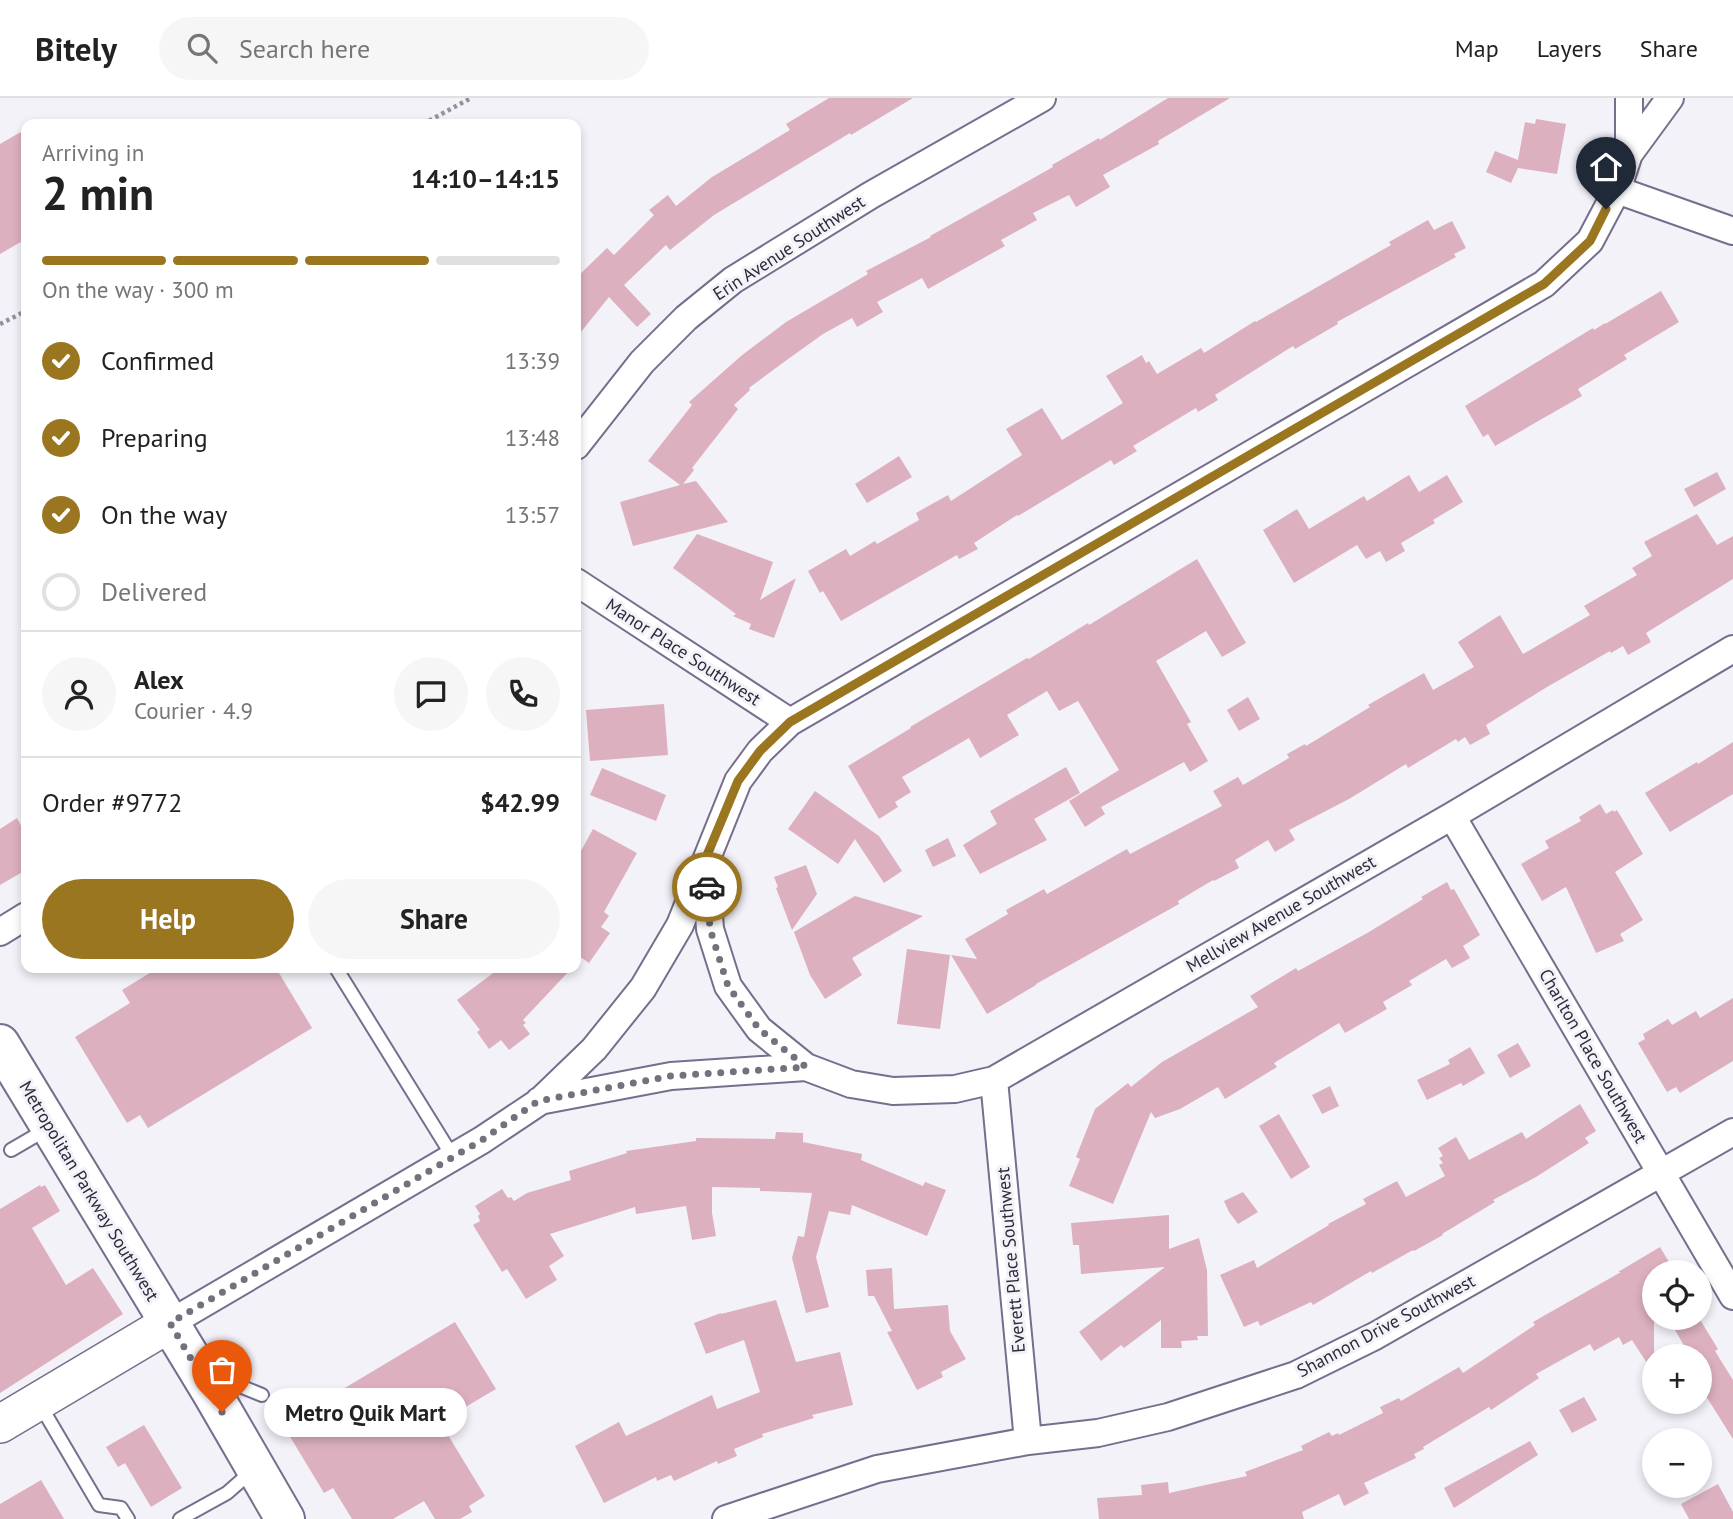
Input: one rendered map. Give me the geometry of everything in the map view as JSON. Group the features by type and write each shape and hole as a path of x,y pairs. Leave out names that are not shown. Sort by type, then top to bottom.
{"main road":[{"name":"Metropolitan Parkway Southwest","path":"0,1044 170,1323 221,1388 255,1468 285,1519"},
{"path":"0,1424 170,1323"}],"street":[{"name":"Erin Avenue Southwest","path":"581,440 642,362 685,318 733,280 871,195 1042,98"},
{"path":"1629,98 1629,154"},
{"path":"170,1323 482,1140 538,1101 594,1049 643,988 680,925 738,781 760,751 790,722 1544,284 1590,241 1617,190 1629,154 1670,98"},
{"path":"1617,190 1733,231"},
{"name":"Manor Place Southwest","path":"581,585 790,722"},
{"name":"Mellview Avenue Southwest","path":"705,860 710,929 728,986 759,1029 806,1067 851,1084 893,1091 955,1089 994,1080 1452,816 1733,649"},
{"name":"Charlton Place Southwest","path":"1452,816 1733,1296"},
{"path":"0,932 21,919"},
{"name":"Mellview Avenue Southwest","path":"538,1101 671,1076 806,1067"},
{"name":"Everett Place Southwest","path":"994,1080 1028,1441"},
{"name":"Shannon Drive Southwest","path":"726,1519 877,1469 1028,1441 1098,1433 1168,1418 1296,1375 1375,1336 1733,1132"}],"lane":[{"path":"338,973 453,1157"},
{"path":"11,1150 50,1127"},
{"path":"237,1354 221,1388 262,1395"},
{"path":"38,1401 99,1505 121,1508 128,1519"},
{"path":"180,1519 227,1493 255,1468"}],"path":[{"path":"432,119 471,98"},
{"path":"0,324 21,314"}],"building":[{"path":"829,98 913,98 714,215 670,250 666,245 624,285 651,314 637,327 609,297 581,332 581,273 607,248 614,255 654,215 649,210 668,195 676,206 712,177 790,130 786,124"},
{"path":"1168,98 1230,98 1158,141 1159,144 1103,175 1110,187 1076,207 1069,195 1033,213 1037,220 1001,240 1005,246 928,289 922,278 877,302 883,312 857,327 852,318 823,334 749,388 734,405 738,409 692,468 694,470 683,484 696,481 728,522 633,546 620,502 680,485 648,461 692,405 689,402 741,356 786,322 868,274 866,271 931,237"},
{"path":"1536,119 1566,124 1557,174 1518,168 1511,183 1486,172 1495,151 1518,160 1525,122 1535,124"},
{"path":"21,132 21,242 0,254 0,144"},
{"path":"1428,220 1434,230 1452,221 1466,248 1454,254 1456,257 1337,322 1338,324 1295,349 1293,346 1215,395 1218,400 1198,412 1196,408 1133,446 1137,451 1114,465 1111,460 1017,515 974,543 978,549 959,559 957,555 841,621 823,591 820,593 808,571 846,549 850,556 875,541 877,544 919,520 916,513 948,495 951,501 1022,455 1006,429 1042,408 1062,440 1123,403 1106,376 1142,355 1157,374 1201,348 1204,353 1255,321 1391,245 1389,242"},
{"path":"1661,291 1679,322 1624,355 1627,359 1578,389 1582,396 1495,446 1488,434 1483,437 1465,406 1593,328 1594,330"},
{"path":"899,456 912,477 867,503 855,484"},
{"path":"1717,472 1726,489 1694,507 1684,489"},
{"path":"1409,475 1419,492 1447,475 1463,502 1401,543 1405,551 1386,562 1380,551 1366,559 1357,545 1294,583 1263,530 1297,509 1309,529 1364,496 1367,501"},
{"path":"1697,514 1717,545 1733,536 1733,579 1646,633 1651,642 1628,655 1623,646 1611,653 1610,651 1486,725 1490,734 1470,745 1465,737 1458,742 1456,739 1408,768 1406,764 1349,799 1289,830 1295,840 1275,852 1268,840 1235,860 1239,868 1213,880 1178,901 1179,904 987,1014 951,955 977,959 965,939 1008,914 1006,910 1044,889 1047,894 1127,849 1130,854 1222,806 1213,791 1238,777 1243,785 1289,758 1287,754 1305,744 1306,746 1370,707 1368,705 1424,673 1433,690 1474,667 1458,642 1500,615 1523,654 1590,615 1584,606 1637,575 1632,568 1652,556 1644,542"},
{"path":"697,534 773,562 760,600 796,578 774,638 749,629 751,624 733,616 736,614 673,568"},
{"path":"1197,559 1246,643 1222,657 1206,631 1156,661 1191,722 1187,724 1208,761 1190,772 1184,762 1101,807 1105,814 1085,827 1069,801 1119,770 1078,701 1059,711 1047,691 1007,715 1019,735 980,758 969,738 902,777 911,792 895,802 898,807 879,819 848,766"},
{"path":"1248,697 1260,719 1239,731 1227,710"},
{"path":"664,704 668,755 590,761 586,710"},
{"path":"1733,742 1733,794 1670,832 1645,793"},
{"path":"1066,767 1080,793 1034,819 1047,840 980,874 963,845 997,824 990,811"},
{"path":"602,768 666,795 656,821 590,795"},
{"path":"815,791 879,836 902,871 884,883 855,839 838,864 788,829"},
{"path":"1600,804 1606,814 1617,810 1643,854 1615,872 1643,920 1620,934 1624,941 1596,953 1566,887 1542,901 1521,864 1549,848 1545,841 1581,821 1579,817"},
{"path":"17,818 21,826 21,873 0,885 0,829"},
{"path":"593,829 637,853 604,912 609,916 601,927 610,933 589,963 581,957 581,851"},
{"path":"948,838 956,856 933,867 925,850"},
{"path":"806,865 817,894 792,930 774,877"},
{"path":"1447,882 1451,890 1454,889 1480,935 1463,946 1470,958 1452,968 1446,959 1409,981 1412,985 1383,1002 1387,1009 1345,1033 1339,1023 1274,1063 1277,1067 1225,1099 1218,1087 1180,1109 1155,1118 1151,1112 1113,1204 1069,1186 1080,1159 1076,1157 1095,1109 1128,1083 1131,1087 1162,1062 1258,1007 1250,996 1296,968 1298,971 1369,932"},
{"path":"855,896 923,916 852,958 862,975 825,999 810,975 794,932"},
{"path":"907,949 950,955 940,1029 897,1024"},
{"path":"150,973 279,973 312,1028 148,1128 140,1115 127,1123 75,1037 130,1003 122,990"},
{"path":"493,973 567,973 523,1020 526,1023 523,1025 530,1034 509,1050 501,1040 489,1049 477,1032 480,1030 457,1000"},
{"path":"1733,998 1733,1061 1680,1093 1676,1087 1667,1092 1638,1043 1645,1039 1643,1034 1668,1019 1672,1025 1696,1011 1700,1018"},
{"path":"1518,1043 1531,1066 1510,1078 1497,1055"},
{"path":"1470,1047 1485,1073 1463,1086 1461,1083 1427,1100 1417,1080 1450,1064 1448,1060"},
{"path":"1330,1086 1339,1106 1322,1114 1312,1095"},
{"path":"1580,1104 1596,1131 1585,1138 1589,1143 1536,1177 1493,1200 1495,1202 1443,1235 1372,1273 1371,1271 1313,1305 1311,1302 1260,1326 1258,1321 1244,1327 1220,1275 1254,1260 1257,1268 1366,1204 1363,1199 1397,1181 1406,1197 1445,1176 1439,1165 1443,1163 1439,1158 1443,1156 1438,1148 1456,1137 1469,1160 1522,1132 1526,1139"},
{"path":"1279,1114 1310,1167 1291,1179 1259,1126"},
{"path":"776,1132 803,1133 803,1142 862,1154 861,1160 923,1186 925,1182 946,1190 927,1236 852,1205 850,1215 829,1211 816,1257 829,1307 806,1313 792,1258 798,1236 804,1237 812,1193 712,1187 712,1213 716,1236 692,1240 686,1206 636,1214 635,1207 550,1234 564,1256 549,1266 557,1280 526,1299 507,1269 502,1272 473,1225 480,1221 480,1214 475,1206 502,1189 508,1198 511,1197 514,1201 527,1193 571,1180 569,1171 627,1153 626,1151 696,1141 696,1138 775,1139"},
{"path":"40,1185 45,1185 60,1211 32,1228 66,1285 93,1268 123,1314 0,1393 0,1209"},
{"path":"1243,1192 1258,1212 1238,1224 1224,1201"},
{"path":"1169,1215 1169,1249 1199,1238 1207,1270 1208,1336 1197,1336 1198,1340 1181,1341 1182,1348 1161,1348 1161,1320 1124,1348 1121,1345 1101,1361 1079,1332 1165,1267 1081,1274 1079,1245 1073,1245 1071,1223"},
{"path":"1660,1247 1668,1260 1642,1260 1642,1330 1654,1330 1654,1344 1642,1344 1642,1355 1632,1340 1623,1345 1619,1337 1594,1351 1590,1344 1536,1374 1539,1378 1491,1410 1489,1407 1423,1447 1424,1449 1414,1454 1416,1458 1364,1483 1369,1493 1344,1506 1339,1494 1302,1512 1304,1519 1099,1519 1097,1498 1142,1495 1141,1485 1168,1482 1169,1493 1247,1476 1245,1472 1303,1450 1301,1446 1329,1432 1332,1436 1338,1433 1339,1435 1383,1413 1380,1407 1399,1398 1401,1401 1459,1367 1463,1373 1535,1325 1533,1322 1621,1272 1618,1272"},
{"path":"892,1268 894,1309 948,1305 950,1331 966,1359 941,1372 943,1377 917,1390 887,1332 892,1331 874,1296 868,1296 866,1270"},
{"path":"776,1300 796,1362 840,1352 853,1405 812,1415 814,1418 762,1434 763,1437 734,1449 737,1456 718,1464 717,1461 674,1481 671,1475 657,1481 656,1477 604,1503 575,1446 619,1422 626,1436 712,1395 717,1409 760,1392 744,1340 706,1354 694,1323 721,1313"},
{"path":"455,1322 496,1389 440,1422 485,1496 469,1506 472,1512 460,1519 435,1519 424,1501 393,1519 352,1519 333,1488 324,1493 283,1425"},
{"path":"1675,1330 1706,1330 1718,1349 1715,1351 1733,1380 1733,1439 1712,1406 1712,1344 1683,1344"},
{"path":"1584,1397 1597,1420 1572,1433 1559,1410"},
{"path":"144,1425 182,1488 151,1507 125,1463 118,1467 106,1447"},
{"path":"1530,1441 1538,1455 1454,1508 1444,1488"},
{"path":"41,1480 64,1519 0,1519 0,1504"},
{"path":"1718,1484 1733,1512 1733,1519 1689,1519 1681,1504 1692,1498 1712,1498 1712,1487"}],"way so far":[{"path":"222,1412 170,1323 482,1140 538,1101 671,1076 806,1067 759,1029 728,986 710,929 707,887"}],"place":[{"name":"Metro Quik Mart","path":"222,1412"}],"route":[{"path":"707,887 705,860 738,781 760,751 790,722 1544,284 1590,241 1606,209"}]}
